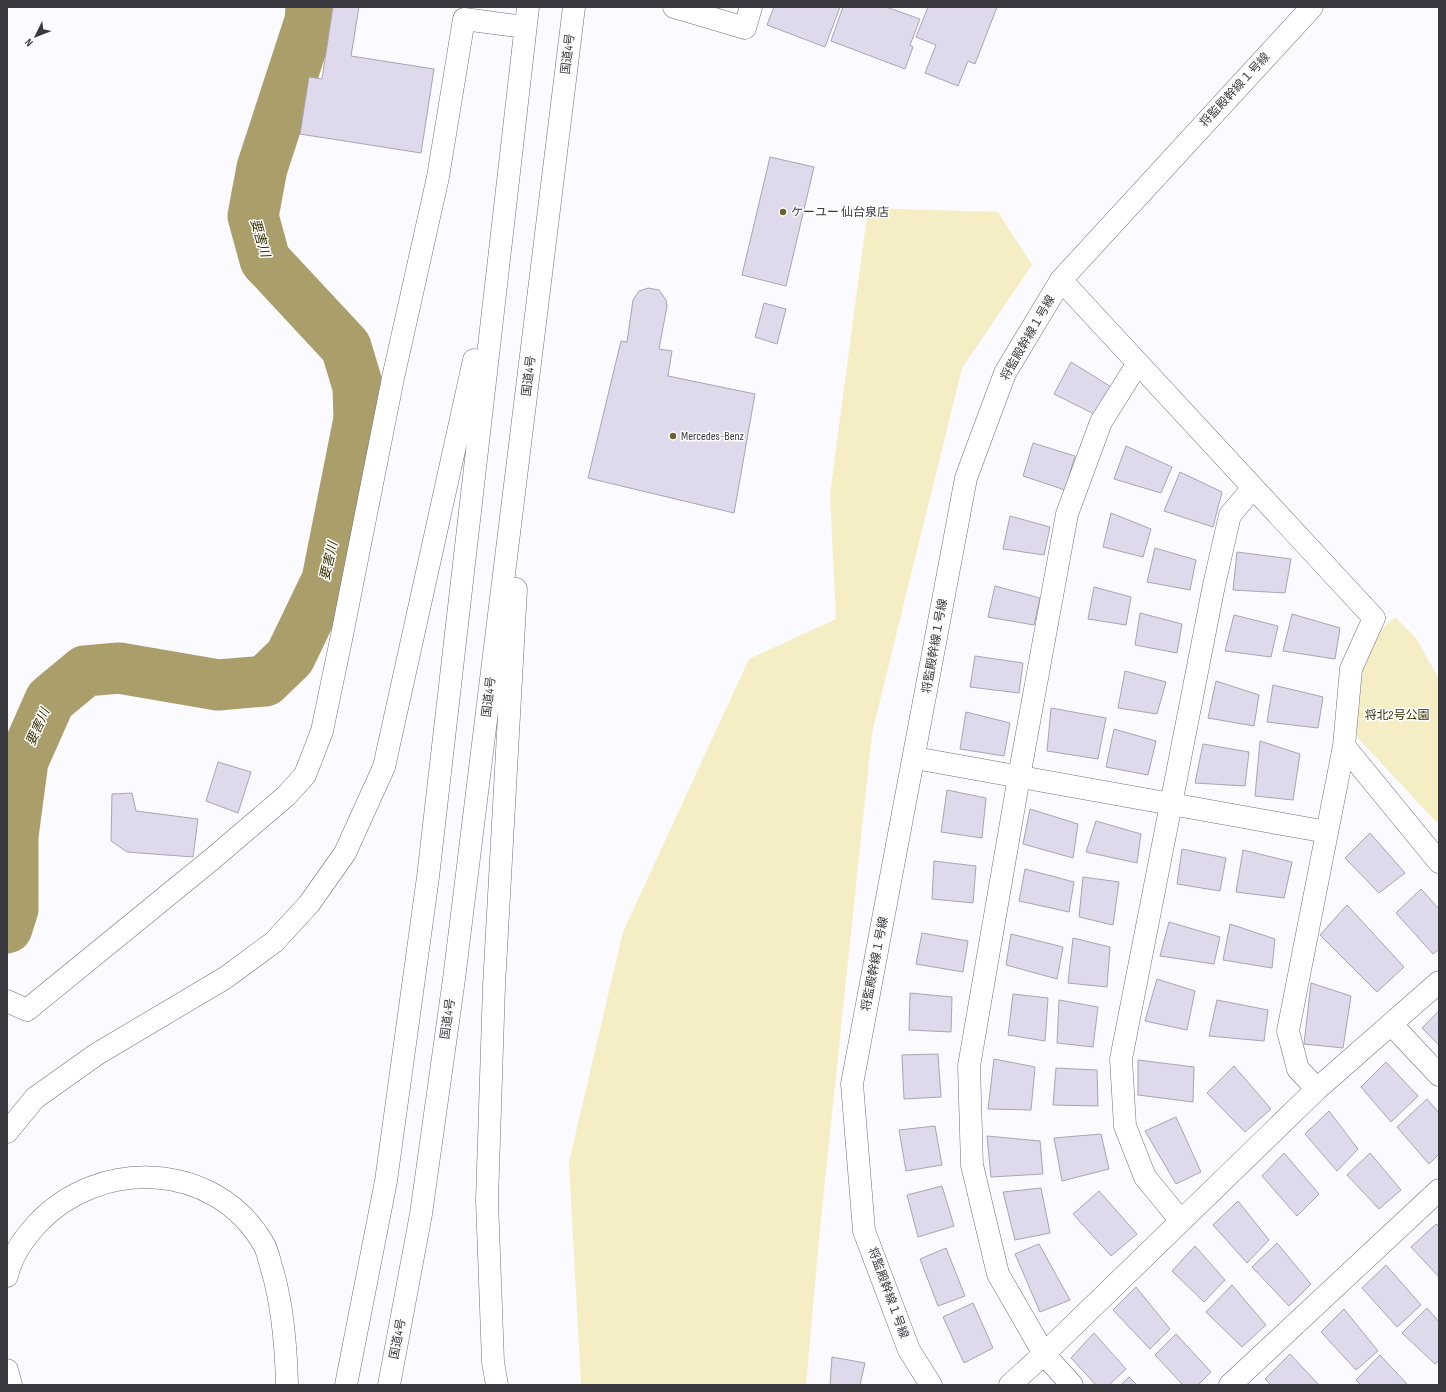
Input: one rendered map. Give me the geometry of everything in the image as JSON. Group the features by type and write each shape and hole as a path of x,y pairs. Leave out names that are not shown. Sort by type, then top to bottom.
{"main road":[{"name":"国道4号","path":"389,1385 422,1214 526,400 574,7"},
{"path":"674,7 745,28 751,7"},
{"name":"将監殿幹線１号線","path":"931,1385 909,1350 864,1231 852,1084 915,758 966,478 1005,373 1061,280 1312,7"},
{"path":"7,1001 27,1010 286,796 305,775 322,730 342,635 393,378 438,177 465,13 526,17 428,877 386,1180 346,1385"},
{"path":"7,1132 36,1098 97,1054 225,978 274,942 309,904 346,853 384,767 499,246"},
{"path":"1061,280 1374,618 1351,669 1344,746 1288,1031 1298,1069 1317,1089"},
{"path":"1072,1385 1044,1354 998,1274 972,1166 969,1066 1019,777 1068,514 1101,422 1138,363"},
{"path":"497,1385 493,1362 488,1192 494,986 526,400"},
{"path":"1181,1221 1145,1177 1125,1126 1121,1059 1214,585 1230,515 1253,488"},
{"path":"1344,746 1439,862"},
{"path":"915,758 1327,832"},
{"path":"1010,1385 1044,1354 1317,1089 1392,1025 1439,982"},
{"path":"1392,1025 1439,1075"},
{"path":"7,1276 25,1237 50,1210 83,1190 127,1178 154,1177 188,1182 212,1192 242,1214 264,1243 279,1290 286,1352 287,1385"},
{"path":"1230,1385 1439,1190"},
{"path":"7,1370 11,1385"}],"green space":[{"path":"868,208 998,212 1032,265 962,368 872,733 820,1228 806,1385 581,1385 569,1162 623,932 749,659 836,619 830,494"},
{"name":"将北2号公園","path":"1395,617 1416,638 1439,679 1439,825 1358,738 1353,719 1362,671 1371,648 1384,627"}],"building":[{"path":"333,7 359,7 351,56 434,69 421,153 300,134 309,77 322,79"},
{"path":"774,7 840,7 825,47 767,25"},
{"path":"843,7 886,7 920,19 910,45 913,47 905,69 831,41"},
{"path":"928,7 997,7 975,64 968,61 958,86 925,73 936,45 916,37"},
{"path":"770,157 814,167 786,286 742,275"},
{"name":"Mercedes-Benz","path":"648,288 659,290 666,300 667,306 659,349 672,351 668,376 755,394 734,513 588,478 621,341 627,342 633,300 639,291"},
{"path":"764,303 786,309 777,344 755,337"},
{"path":"1071,362 1113,388 1096,415 1054,394"},
{"path":"1033,443 1075,456 1065,490 1023,476"},
{"path":"1126,446 1172,467 1161,493 1114,479"},
{"path":"1180,472 1222,492 1213,527 1164,511"},
{"path":"1111,513 1151,529 1143,557 1103,547"},
{"path":"1010,516 1050,527 1044,555 1003,549"},
{"path":"1155,548 1196,560 1190,590 1147,582"},
{"path":"1237,552 1291,559 1285,593 1233,590"},
{"path":"995,586 1040,598 1034,625 988,617"},
{"path":"1094,587 1131,597 1126,625 1088,619"},
{"path":"1140,613 1182,624 1177,653 1135,645"},
{"path":"1292,614 1340,628 1335,659 1283,651"},
{"path":"1234,615 1278,626 1271,657 1225,651"},
{"path":"975,656 1023,663 1019,693 970,687"},
{"path":"1125,671 1166,682 1157,714 1118,708"},
{"path":"1216,681 1259,695 1254,726 1208,718"},
{"path":"1273,685 1323,697 1318,728 1267,722"},
{"path":"1051,708 1106,718 1098,759 1047,751"},
{"path":"966,712 1010,723 1004,756 960,749"},
{"path":"1114,729 1156,741 1148,775 1106,767"},
{"path":"1260,741 1300,754 1293,800 1255,796"},
{"path":"1203,744 1249,752 1245,786 1195,783"},
{"path":"218,762 251,772 238,813 206,801"},
{"path":"947,790 986,798 982,838 941,832"},
{"path":"132,793 136,811 198,819 193,857 127,852 111,841 112,794"},
{"path":"1030,809 1078,824 1073,858 1023,844"},
{"path":"1096,821 1141,834 1137,863 1086,852"},
{"path":"1370,833 1405,873 1379,893 1345,858"},
{"path":"1182,849 1226,858 1220,891 1177,884"},
{"path":"1243,850 1292,862 1284,898 1236,892"},
{"path":"934,861 976,866 973,903 932,899"},
{"path":"1025,869 1074,882 1069,912 1019,901"},
{"path":"1083,877 1119,882 1113,925 1079,917"},
{"path":"1421,889 1439,909 1439,949 1433,954 1396,913"},
{"path":"1347,905 1404,967 1377,992 1320,935"},
{"path":"1169,922 1220,937 1214,964 1160,956"},
{"path":"1230,924 1275,939 1272,968 1223,960"},
{"path":"922,933 968,941 963,972 916,964"},
{"path":"1011,934 1063,947 1057,979 1006,965"},
{"path":"1073,938 1110,947 1107,987 1068,983"},
{"path":"1157,979 1195,991 1187,1030 1145,1021"},
{"path":"1311,983 1351,996 1343,1048 1304,1044"},
{"path":"910,993 952,997 951,1032 909,1030"},
{"path":"1013,994 1048,998 1045,1041 1008,1035"},
{"path":"1059,1000 1098,1007 1093,1047 1057,1043"},
{"path":"1217,1000 1268,1010 1264,1041 1209,1036"},
{"path":"1439,1011 1439,1045 1422,1028"},
{"path":"938,1054 941,1097 904,1099 902,1055"},
{"path":"994,1059 1035,1067 1031,1110 988,1109"},
{"path":"1138,1060 1194,1067 1193,1102 1138,1095"},
{"path":"1386,1062 1418,1096 1391,1122 1361,1087"},
{"path":"1234,1066 1271,1109 1245,1132 1207,1093"},
{"path":"1056,1068 1097,1070 1098,1106 1053,1105"},
{"path":"1427,1099 1439,1113 1439,1154 1429,1164 1397,1127"},
{"path":"1329,1111 1358,1149 1337,1171 1305,1134"},
{"path":"1176,1117 1201,1172 1176,1184 1145,1131"},
{"path":"935,1126 942,1165 906,1171 899,1130"},
{"path":"1101,1134 1109,1169 1062,1181 1054,1138"},
{"path":"987,1136 1040,1141 1043,1174 991,1177"},
{"path":"1284,1153 1319,1194 1297,1216 1262,1176"},
{"path":"1370,1153 1401,1190 1379,1209 1347,1175"},
{"path":"942,1186 954,1226 918,1237 907,1195"},
{"path":"1041,1188 1050,1233 1015,1240 1003,1192"},
{"path":"1099,1191 1137,1234 1111,1256 1073,1214"},
{"path":"1238,1201 1269,1240 1247,1263 1213,1225"},
{"path":"1436,1224 1439,1226 1439,1277 1411,1247"},
{"path":"1277,1243 1311,1284 1289,1306 1252,1267"},
{"path":"1039,1244 1070,1300 1040,1312 1015,1254"},
{"path":"1195,1246 1225,1280 1204,1302 1172,1271"},
{"path":"946,1248 965,1296 938,1306 920,1259"},
{"path":"1386,1265 1421,1305 1397,1327 1362,1288"},
{"path":"1232,1285 1266,1325 1242,1347 1206,1312"},
{"path":"1136,1287 1170,1329 1150,1349 1113,1310"},
{"path":"973,1303 993,1348 964,1363 943,1317"},
{"path":"1427,1308 1439,1322 1439,1360 1435,1364 1402,1333"},
{"path":"1344,1309 1378,1351 1356,1370 1321,1332"},
{"path":"1094,1333 1126,1369 1109,1385 1096,1385 1071,1358"},
{"path":"1176,1334 1211,1372 1198,1385 1183,1385 1155,1355"},
{"path":"1290,1354 1319,1385 1271,1385 1265,1379"},
{"path":"1380,1355 1408,1385 1361,1385 1356,1380"},
{"path":"832,1357 865,1363 860,1385 830,1385"},
{"path":"1129,1377 1137,1385 1121,1385"}],"waterway":[{"name":"要害川","path":"7,928 13,909 13,836 23,761 50,700 85,671 119,668 218,685 265,681 290,657 327,580 359,419 358,387 346,347 265,260 253,216 262,168 310,21 311,7"}],"place":[{"name":"ケーユー 仙台泉店","path":"783,212"},
{"name":"Mercedes-Benz","path":"673,436"}]}
